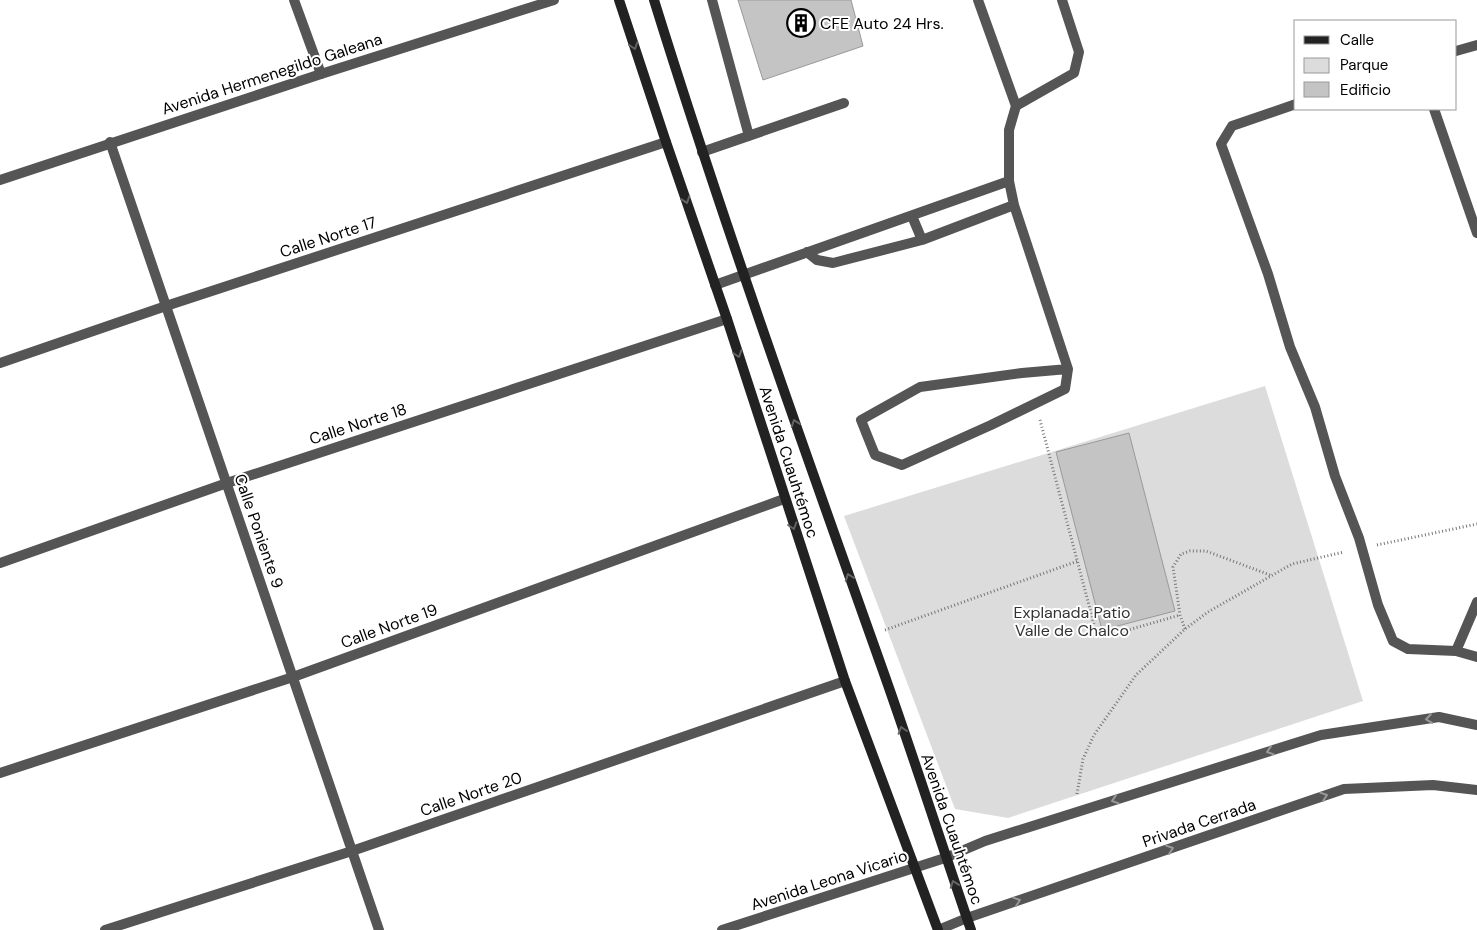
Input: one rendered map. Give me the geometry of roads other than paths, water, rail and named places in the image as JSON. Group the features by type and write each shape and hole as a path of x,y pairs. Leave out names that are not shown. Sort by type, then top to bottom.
{"main road":[{"name":"Avenida Cuauhtémoc","path":"619,0 727,320 845,681 938,930"},
{"name":"Avenida Cuauhtémoc","path":"654,0 702,152 971,930"}],"street":[{"path":"294,0 321,74"},
{"name":"Avenida Hermenegildo Galeana","path":"0,180 110,142 554,0"},
{"path":"712,0 749,136"},
{"path":"978,0 1016,106 1009,130 1009,182 1014,205 1068,370 1065,389 902,465 875,455 861,420 920,387 1022,373 1068,370"},
{"path":"1016,106 1074,73 1079,52 1062,0"},
{"path":"1457,51 1477,45"},
{"path":"702,152 844,103"},
{"path":"1294,105 1232,126 1221,144 1268,274 1290,347 1315,407 1335,476 1362,548 1378,605 1393,640 1408,648 1456,651 1477,657"},
{"path":"1434,110 1477,233"},
{"name":"Calle Poniente 9","path":"110,142 379,930"},
{"name":"Calle Norte 17","path":"0,363 166,306 666,142"},
{"path":"715,285 1009,182"},
{"path":"806,252 817,260 833,263 922,240 1014,205"},
{"path":"912,216 922,240"},
{"name":"Calle Norte 18","path":"0,563 227,483 727,320"},
{"name":"Calle Norte 19","path":"0,773 293,677 784,499"},
{"path":"1456,651 1477,602"},
{"name":"Calle Norte 20","path":"105,930 352,851 845,681"},
{"path":"945,858 984,841 1321,735 1439,718 1477,725"},
{"name":"Privada Cerrada","path":"938,930 967,918 1344,789 1433,785 1477,790"},
{"name":"Avenida Leona Vicario","path":"722,930 945,858"}],"place":[{"name":"CFE Auto 24 Hrs.","path":"801,23"}],"park label":[{"name":"Explanada Patio Valle de Chalco","path":"1072,621"}]}
